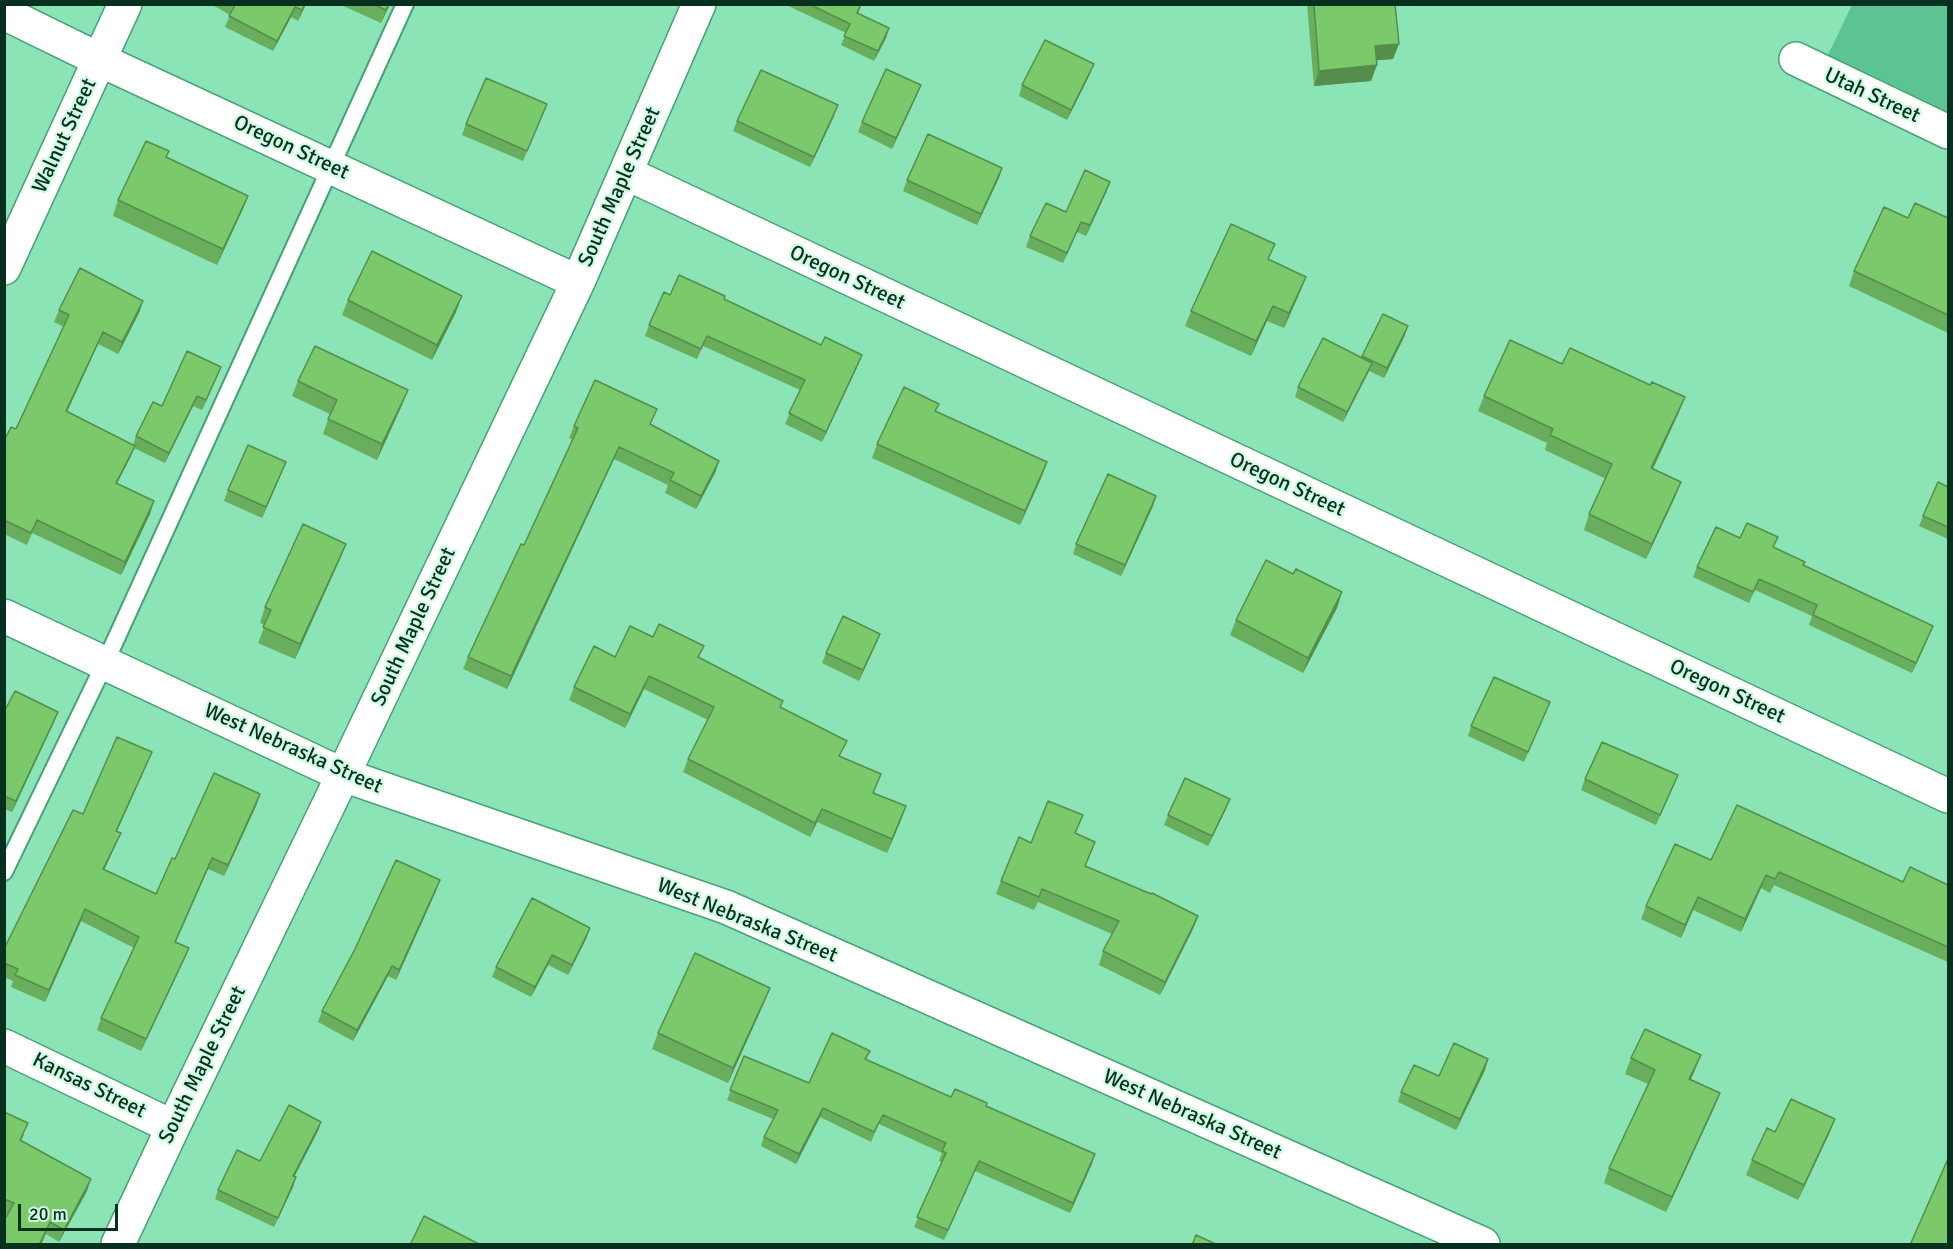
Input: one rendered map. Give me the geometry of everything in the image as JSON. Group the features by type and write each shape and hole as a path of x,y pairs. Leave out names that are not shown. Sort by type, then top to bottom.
{"street":[{"name":"Walnut Street","path":"4,268 125,4"},
{"name":"South Maple Street","path":"118,1245 578,282 699,4"},
{"name":"Oregon Street","path":"4,13 100,60 578,282"},
{"name":"Utah Street","path":"1796,60 1948,132"},
{"name":"Oregon Street","path":"626,174 1948,796"},
{"name":"West Nebraska Street","path":"4,616 343,775 726,907 1482,1245"},
{"name":"Kansas Street","path":"4,1046 173,1126"}],"lane":[{"path":"4,872 105,663 405,4"}],"green space":[{"path":"1852,5 1948,5 1948,118 1825,61"}],"building":[{"path":"234,4 305,4 302,10 295,7 277,41 229,16"},
{"path":"373,4 389,4 386,10"},
{"path":"809,4 861,4 857,13 889,28 878,51 844,36 850,24"},
{"path":"1314,4 1395,4 1399,44 1375,46 1377,65 1319,71"},
{"path":"1045,40 1094,64 1071,110 1022,85"},
{"path":"886,69 921,85 896,138 862,122"},
{"path":"761,70 838,105 814,157 737,121"},
{"path":"486,78 547,104 527,151 466,124"},
{"path":"928,134 1002,168 981,214 907,180"},
{"path":"146,141 169,151 166,157 248,196 223,249 118,200"},
{"path":"1085,170 1110,182 1090,225 1081,222 1067,253 1030,236 1046,203 1066,212"},
{"path":"1915,203 1948,218 1948,315 1854,271 1884,207 1908,218"},
{"path":"1231,224 1275,244 1268,259 1306,277 1289,313 1273,306 1256,341 1191,311"},
{"path":"372,251 462,296 437,345 348,300"},
{"path":"80,268 143,301 122,342 103,332 66,411 135,446 116,483 154,501 125,562 37,520 31,533 4,520 4,441 11,427 16,429 69,315 59,310"},
{"path":"679,275 821,345 825,337 862,355 826,432 789,413 805,380 707,336 701,349 649,325 664,292 670,295"},
{"path":"1383,314 1408,326 1387,368 1362,356"},
{"path":"1323,338 1372,363 1347,412 1298,387"},
{"path":"1510,340 1562,364 1570,348 1650,385 1652,382 1685,397 1651,468 1681,482 1652,544 1589,514 1612,464 1550,435 1553,429 1484,396"},
{"path":"315,346 408,390 382,444 328,419 337,400 298,381"},
{"path":"187,351 221,367 206,400 197,396 169,453 136,436 153,402 162,406"},
{"path":"595,380 657,409 650,424 719,461 701,496 670,480 674,473 619,447 511,676 468,657 521,544 524,545 578,428 574,426"},
{"path":"904,387 939,404 935,411 1047,462 1025,511 877,444"},
{"path":"248,445 286,462 266,507 228,490"},
{"path":"1108,474 1156,496 1125,565 1076,544"},
{"path":"1938,482 1948,487 1948,527 1923,516"},
{"path":"1747,523 1778,537 1773,547 1805,562 1803,565 1933,626 1916,663 1813,615 1817,605 1759,579 1753,592 1697,567 1716,527 1740,538"},
{"path":"303,524 346,544 300,644 263,627 271,610 265,607"},
{"path":"1266,560 1293,574 1296,569 1342,592 1308,658 1236,620"},
{"path":"843,616 880,634 863,670 826,653"},
{"path":"659,624 704,646 698,657 783,701 780,707 847,741 839,756 881,774 873,793 906,806 892,839 822,809 815,823 688,759 714,707 649,676 630,714 574,687 594,646 615,657 630,626 653,637"},
{"path":"1494,677 1550,702 1528,752 1471,726"},
{"path":"15,691 58,712 16,801 4,796 4,712"},
{"path":"117,737 152,752 116,831 121,833 103,869 156,894 172,858 175,859 214,773 260,794 228,865 212,858 175,942 189,948 146,1039 101,1018 139,937 85,909 49,990 15,975 18,969 4,963 4,949 73,810 83,814"},
{"path":"1602,742 1678,775 1660,815 1585,779"},
{"path":"1185,778 1230,799 1212,836 1168,815"},
{"path":"1048,801 1083,815 1075,833 1095,842 1085,866 1152,893 1198,916 1165,982 1103,951 1119,921 1042,889 1039,897 1001,881 1019,837 1031,843"},
{"path":"1737,805 1903,882 1910,867 1948,885 1948,947 1779,872 1775,879 1766,875 1745,919 1698,897 1685,925 1646,906 1675,844 1711,860"},
{"path":"396,860 440,880 399,970 392,966 357,1030 322,1011 355,949"},
{"path":"532,898 590,928 572,965 552,955 535,987 496,967"},
{"path":"695,953 770,988 733,1068 658,1033"},
{"path":"1645,1029 1701,1055 1689,1079 1720,1093 1672,1197 1609,1168 1655,1070 1631,1058"},
{"path":"832,1033 870,1051 865,1059 951,1097 955,1089 987,1103 986,1106 1095,1154 1073,1203 979,1161 948,1230 917,1217 946,1153 942,1151 946,1143 883,1115 874,1132 823,1108 799,1154 764,1137 778,1110 730,1090 744,1056 809,1083"},
{"path":"1454,1043 1488,1059 1460,1119 1401,1092 1414,1065 1439,1076"},
{"path":"1791,1099 1835,1119 1804,1185 1752,1160 1767,1128 1775,1132"},
{"path":"289,1105 321,1122 293,1176 296,1177 278,1218 218,1190 237,1150 260,1161"},
{"path":"4,1112 28,1123 20,1140 91,1179 64,1230 50,1222 39,1245 4,1245 4,1221 14,1203 4,1199"},
{"path":"1947,1161 1948,1245 1910,1245"},
{"path":"424,1216 481,1245 410,1245"},
{"path":"1196,1235 1218,1245 1192,1245"}]}
